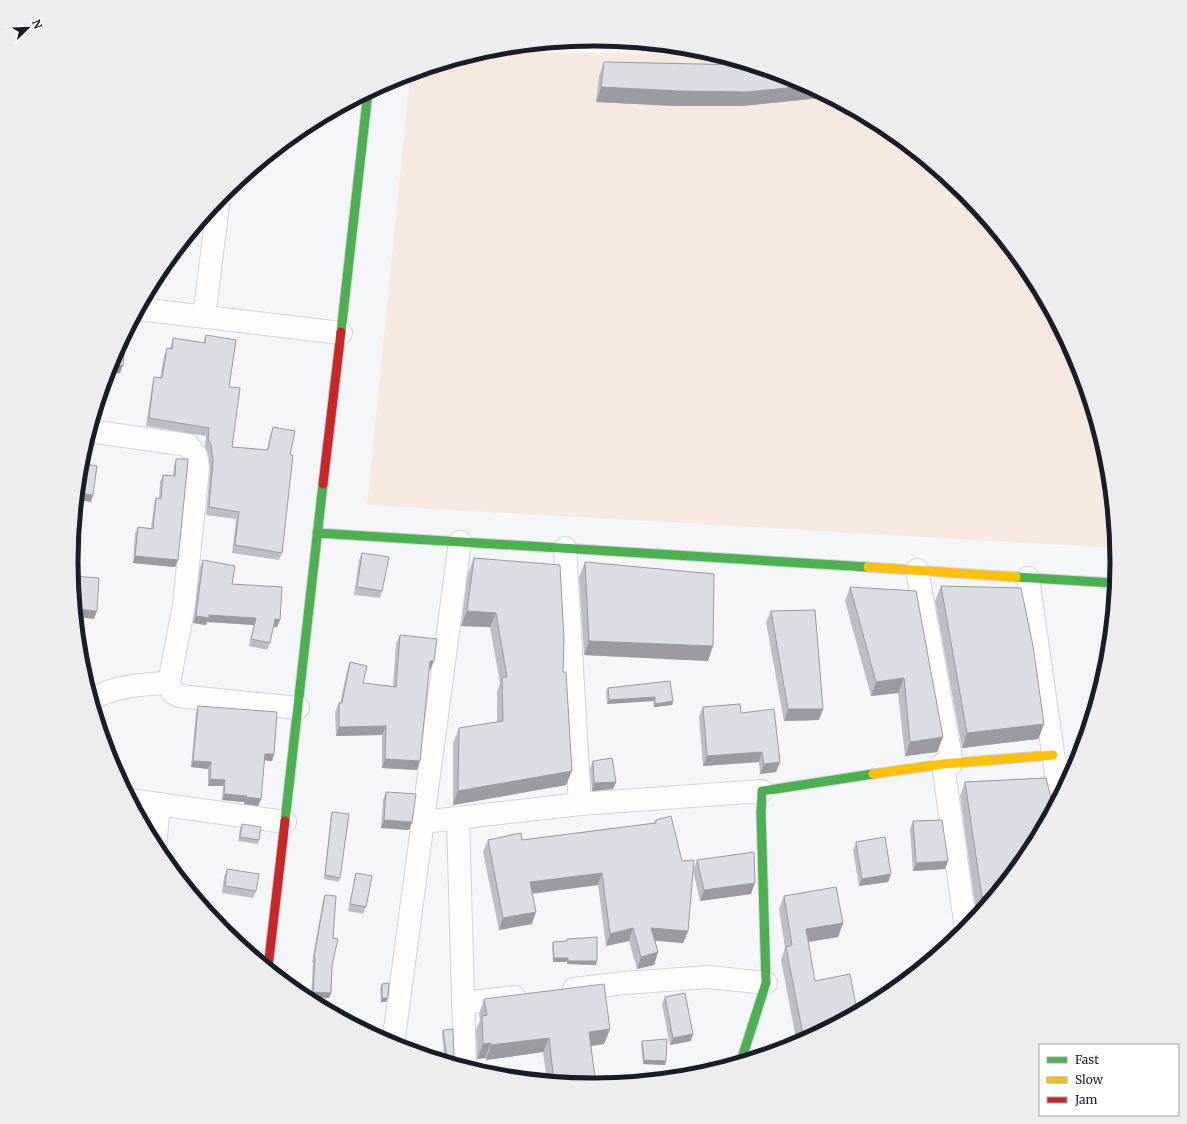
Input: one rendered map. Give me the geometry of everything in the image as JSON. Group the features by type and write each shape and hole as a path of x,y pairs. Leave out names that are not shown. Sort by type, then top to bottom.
{"street":[{"path":"269,963 367,98"},
{"path":"204,316 215,212"},
{"path":"145,309 341,332"},
{"path":"94,432 188,445 196,455 198,468 184,605 169,683 172,692 179,696 298,708"},
{"path":"318,534 917,570 1109,584"},
{"path":"394,1038 460,542"},
{"path":"565,548 580,804"},
{"path":"917,570 947,764 965,919"},
{"path":"1028,578 1061,764 1060,781"},
{"path":"95,697 104,692 133,685 169,683"},
{"path":"423,822 580,804 762,791 947,764 1061,764"},
{"path":"743,1056 766,984 761,813 762,791"},
{"path":"137,801 285,822"},
{"path":"156,835 159,804"},
{"path":"458,818 465,1061"},
{"path":"555,992 624,983 709,977 766,984"},
{"path":"464,1003 532,994"}],"shaded area":[{"path":"517,52 686,55 759,73 822,99 852,115 908,153 934,174 981,222 1023,275 1056,334 1070,365 1092,428 1100,461 1105,495 1109,548 367,505 409,80 460,64"}],"building":[{"path":"604,62 729,65 759,73 796,87 747,92 680,91 601,87"},
{"path":"206,335 236,340 229,387 240,388 232,447 268,450 273,427 295,431 290,455 293,455 282,553 235,545 239,512 209,507 213,461 211,445 208,439 209,428 149,418 154,377 162,378 167,348 172,349 173,338 205,343"},
{"path":"125,348 123,365 117,366"},
{"path":"176,459 188,459 178,560 135,556 138,527 153,529 156,498 161,499 163,475 175,476"},
{"path":"87,464 97,466 93,495 82,494"},
{"path":"362,553 389,557 382,591 357,587"},
{"path":"474,558 560,565 564,639 563,672 566,672 572,771 458,791 459,728 503,721 502,677 507,677 496,613 467,611"},
{"path":"203,560 235,566 232,584 282,587 280,620 275,619 270,643 251,639 256,618 209,615 209,618 196,616"},
{"path":"585,562 714,574 713,646 589,641"},
{"path":"78,576 99,578 97,611 80,609"},
{"path":"941,586 1021,588 1033,646 1044,724 967,733"},
{"path":"850,587 916,591 943,737 910,742 904,678 876,682"},
{"path":"815,610 823,709 788,709 771,611"},
{"path":"400,635 437,639 434,661 430,661 420,761 385,759 386,726 339,727 339,703 342,703 350,662 367,666 363,683 396,687"},
{"path":"670,681 673,701 655,704 655,697 609,700 608,688"},
{"path":"740,704 741,713 774,709 780,762 764,764 762,752 707,756 703,707"},
{"path":"198,706 277,712 274,754 265,754 261,799 224,794 225,780 210,779 211,762 193,761"},
{"path":"612,758 616,782 594,783 593,761"},
{"path":"1046,778 1051,799 1023,849 986,897 982,897 965,782"},
{"path":"386,792 416,794 412,822 384,820"},
{"path":"332,812 349,814 340,878 325,875"},
{"path":"671,816 682,861 694,860 688,931 651,928 658,952 641,957 633,928 610,934 602,873 530,882 536,912 503,918 488,840 521,833 522,840 656,823 656,820"},
{"path":"942,820 948,861 916,863 913,821"},
{"path":"242,824 261,827 259,840 240,837"},
{"path":"885,837 891,874 862,879 856,842"},
{"path":"754,852 755,883 704,890 697,860"},
{"path":"227,869 259,874 256,891 225,886"},
{"path":"356,873 372,876 366,907 350,904"},
{"path":"836,887 843,923 806,929 815,981 850,974 856,1006 822,1025 803,1034 786,947 792,945 784,896"},
{"path":"325,895 336,896 333,938 338,939 332,965 331,993 313,992 314,957"},
{"path":"597,937 597,961 568,961 568,958 554,958 553,942 567,941 567,939"},
{"path":"389,983 388,998 382,998 382,984"},
{"path":"604,984 610,1029 589,1032 595,1077 553,1076 549,1038 491,1045 491,1043 483,1044 482,1016 487,1015 484,999"},
{"path":"685,993 693,1034 673,1038 665,997"},
{"path":"453,1029 454,1058 447,1056 443,1030"},
{"path":"667,1039 666,1061 644,1060 642,1041"}],"traffic: fast":[{"path":"341,332 367,98"},
{"path":"285,821 323,484"},
{"path":"317,533 868,567"},
{"path":"1016,577 1109,583"},
{"path":"743,1056 766,983 761,813 762,791 873,774"}],"traffic: slow":[{"path":"868,567 1016,577"},
{"path":"873,774 943,764 1053,755"}],"traffic: jam":[{"path":"323,484 341,332"},
{"path":"269,963 285,821"}]}
